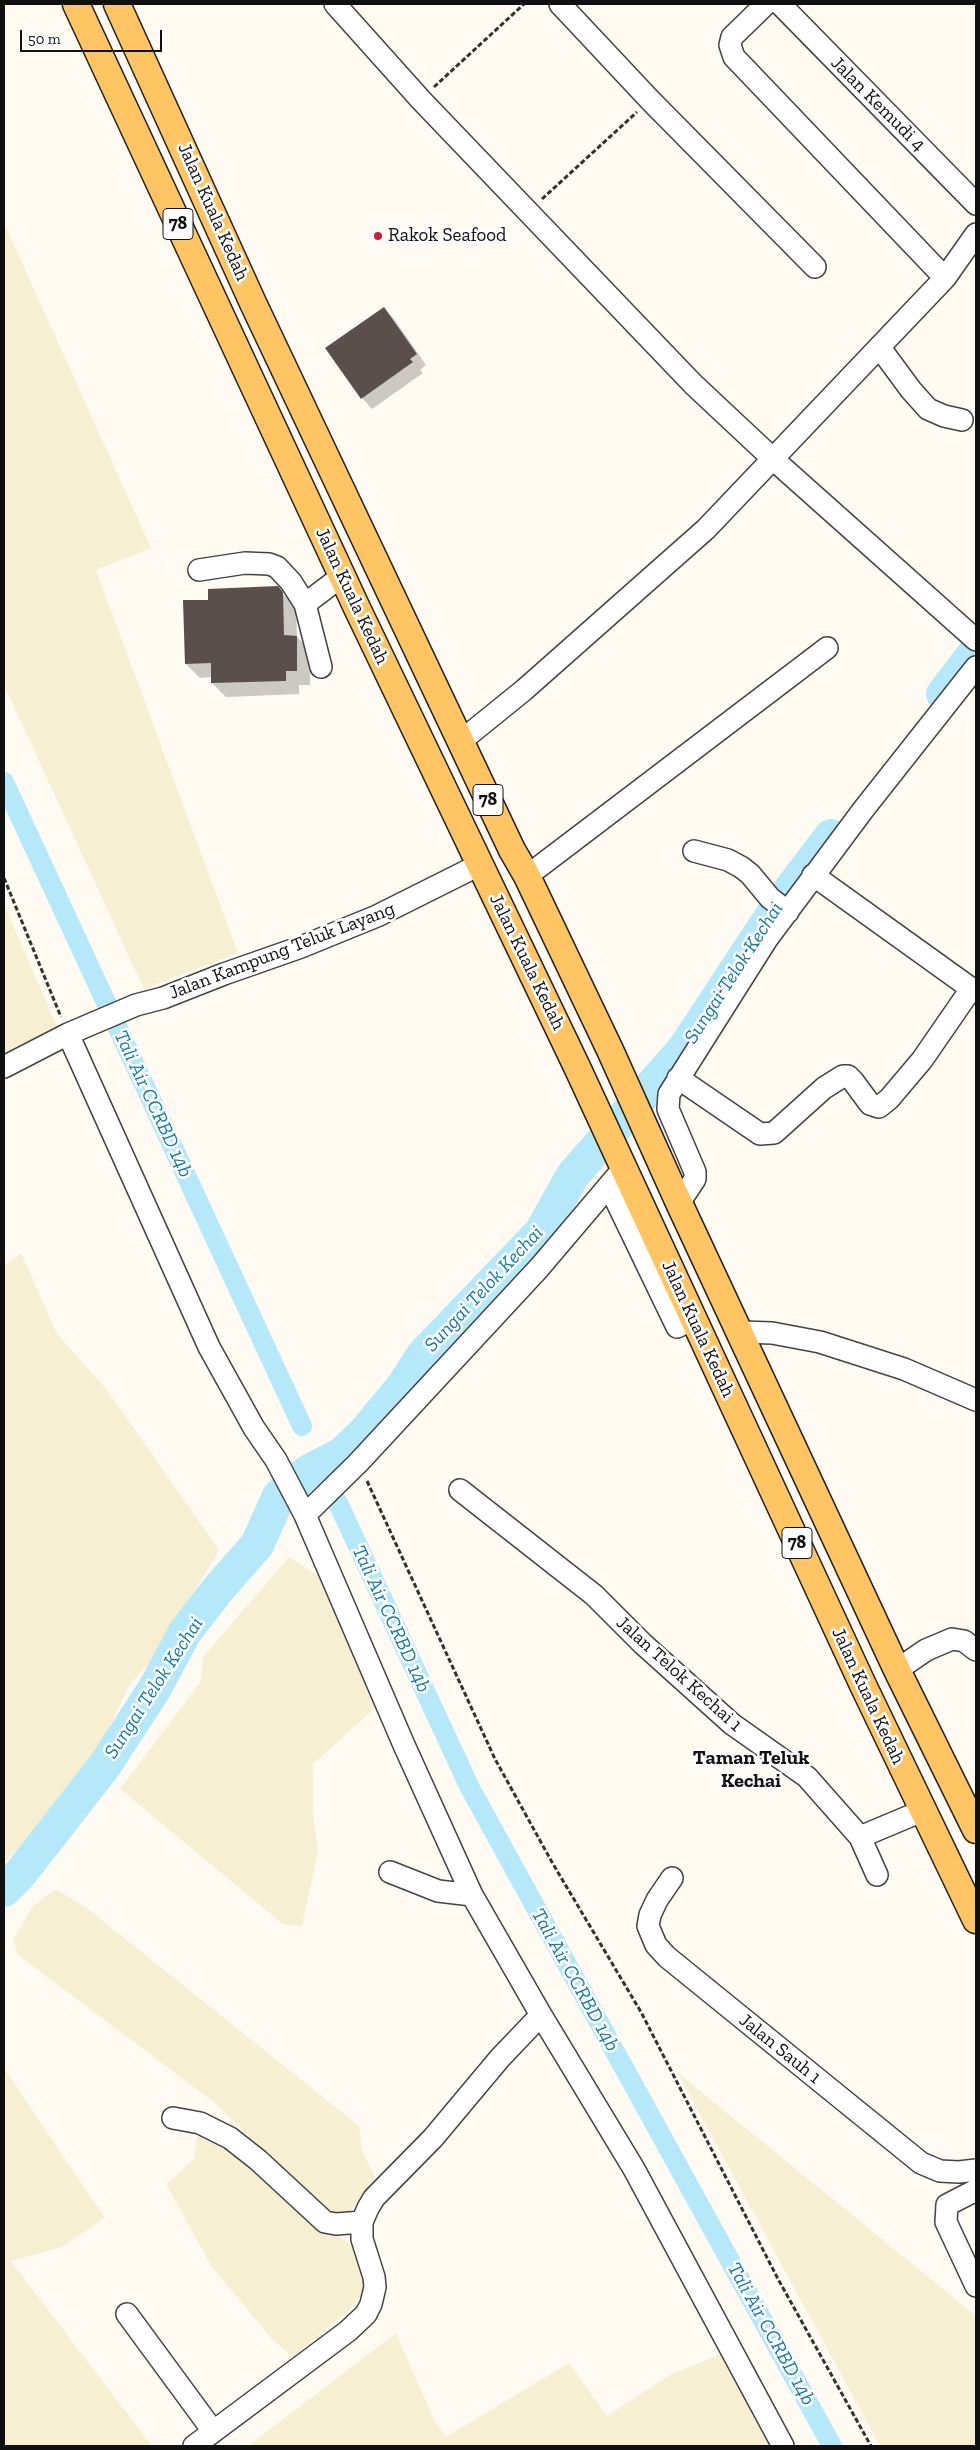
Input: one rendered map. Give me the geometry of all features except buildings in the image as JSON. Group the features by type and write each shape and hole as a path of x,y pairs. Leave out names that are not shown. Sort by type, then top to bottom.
{"main road":[{"name":"Jalan Kuala Kedah","path":"76,4 342,576 577,1066 618,1173 694,1319 922,1811 976,1920"},
{"name":"Jalan Kuala Kedah","path":"117,4 254,303 512,850 527,876 610,1050 679,1203 897,1670 976,1830"},
{"path":"129,121 164,103"},
{"path":"342,576 363,558 370,547"}],"street":[{"path":"335,4 421,100 693,384 773,459 976,640"},
{"path":"560,4 650,100 815,267"},
{"path":"766,4 732,37 730,46 734,57 945,278"},
{"name":"Jalan Kemudi 4","path":"780,4 976,204"},
{"path":"461,742 524,690 674,558 736,499 945,278 976,234"},
{"path":"880,348 911,390 928,409 944,416 962,420"},
{"path":"199,570 245,563 269,564 277,567 305,604 321,667"},
{"path":"305,604 342,576"},
{"path":"527,876 826,648"},
{"path":"679,1203 695,1179 695,1172 667,1105 669,1094 752,961 780,906 813,875 976,667"},
{"path":"694,850 728,860 741,867 780,906"},
{"name":"Jalan Kampung Teluk Layang","path":"4,1068 75,1031 136,1006 164,998 224,974 301,948 377,916 479,865"},
{"path":"678,1078 760,1134 774,1133 824,1088 844,1076 848,1076 853,1081 870,1104 879,1107 889,1099 922,1060 974,990 813,875"},
{"path":"75,1031 210,1347 254,1428 276,1460 300,1507 472,1895 541,2015 634,2169 783,2446"},
{"path":"300,1507 358,1462 539,1268 618,1173"},
{"path":"740,1332 772,1333 820,1342 904,1370 976,1400"},
{"name":"Jalan Telok Kechai 1","path":"460,1490 594,1595 643,1644 732,1724 806,1778 860,1837 877,1875"},
{"path":"897,1670 926,1650 952,1639 964,1641 976,1650"},
{"path":"860,1837 922,1811"},
{"path":"390,1872 438,1891 472,1895"},
{"name":"Jalan Sauh 1","path":"672,1878 657,1900 650,1915 648,1926 656,1945 667,1957 921,2163 940,2171 959,2172 976,2170"},
{"path":"194,2446 348,2331 366,2314 373,2297 374,2277 362,2239 362,2222 374,2198 434,2138 500,2058 541,2015"},
{"path":"173,2118 200,2124 230,2138 258,2160 325,2222 336,2224 362,2222"},
{"path":"976,2190 947,2205 946,2222 976,2286"},
{"path":"127,2314 213,2431"}],"path":[{"path":"421,100 524,4"},
{"path":"529,212 650,100"},
{"path":"4,878 75,1031"},
{"path":"358,1462 495,1759 553,1864 640,2012 778,2279 871,2446"}],"shaded area":[{"path":"4,223 151,548 96,570 238,953 144,989 4,685"},
{"path":"4,904 58,1029 4,1055"},
{"path":"21,1253 57,1334 107,1390 219,1550 155,1657 130,1684 102,1742 56,1808 4,1863 4,1265"},
{"path":"289,1557 331,1584 383,1701 313,1764 313,1813 318,1852 302,1926 284,1925 120,1789 201,1681 203,1657"},
{"path":"56,1889 88,1909 359,2126 362,2150 375,2177 345,2218 324,2207 211,2100 18,1955 13,1940 33,1906"},
{"path":"4,2068 105,2218 62,2247 11,2261 152,2446 4,2446"},
{"path":"677,2072 976,2316 976,2446 880,2446"},
{"path":"197,2134 225,2137 321,2225 352,2245 370,2286 349,2310 293,2357 271,2338 212,2267 166,2184 194,2159"},
{"path":"396,2333 434,2420 446,2437 569,2363 607,2416 670,2375 723,2353 774,2446 248,2446"}],"waterway":[{"name":"Sungai Telok Kechai","path":"943,694 976,651"},
{"name":"Tali Air CCRBD 14b","path":"4,782 302,1426"},
{"name":"Sungai Telok Kechai","path":"4,1890 20,1874 105,1765 155,1688 185,1632 219,1588 257,1545 279,1496 309,1471 342,1454 364,1433 403,1386 423,1355 541,1232 573,1175 684,1049 780,903 831,836"},
{"name":"Tali Air CCRBD 14b","path":"338,1503 470,1788 832,2446"}],"place":[{"name":"Rakok Seafood","path":"378,236"}],"district":[{"name":"Taman Teluk Kechai","path":"751,1770"}]}
